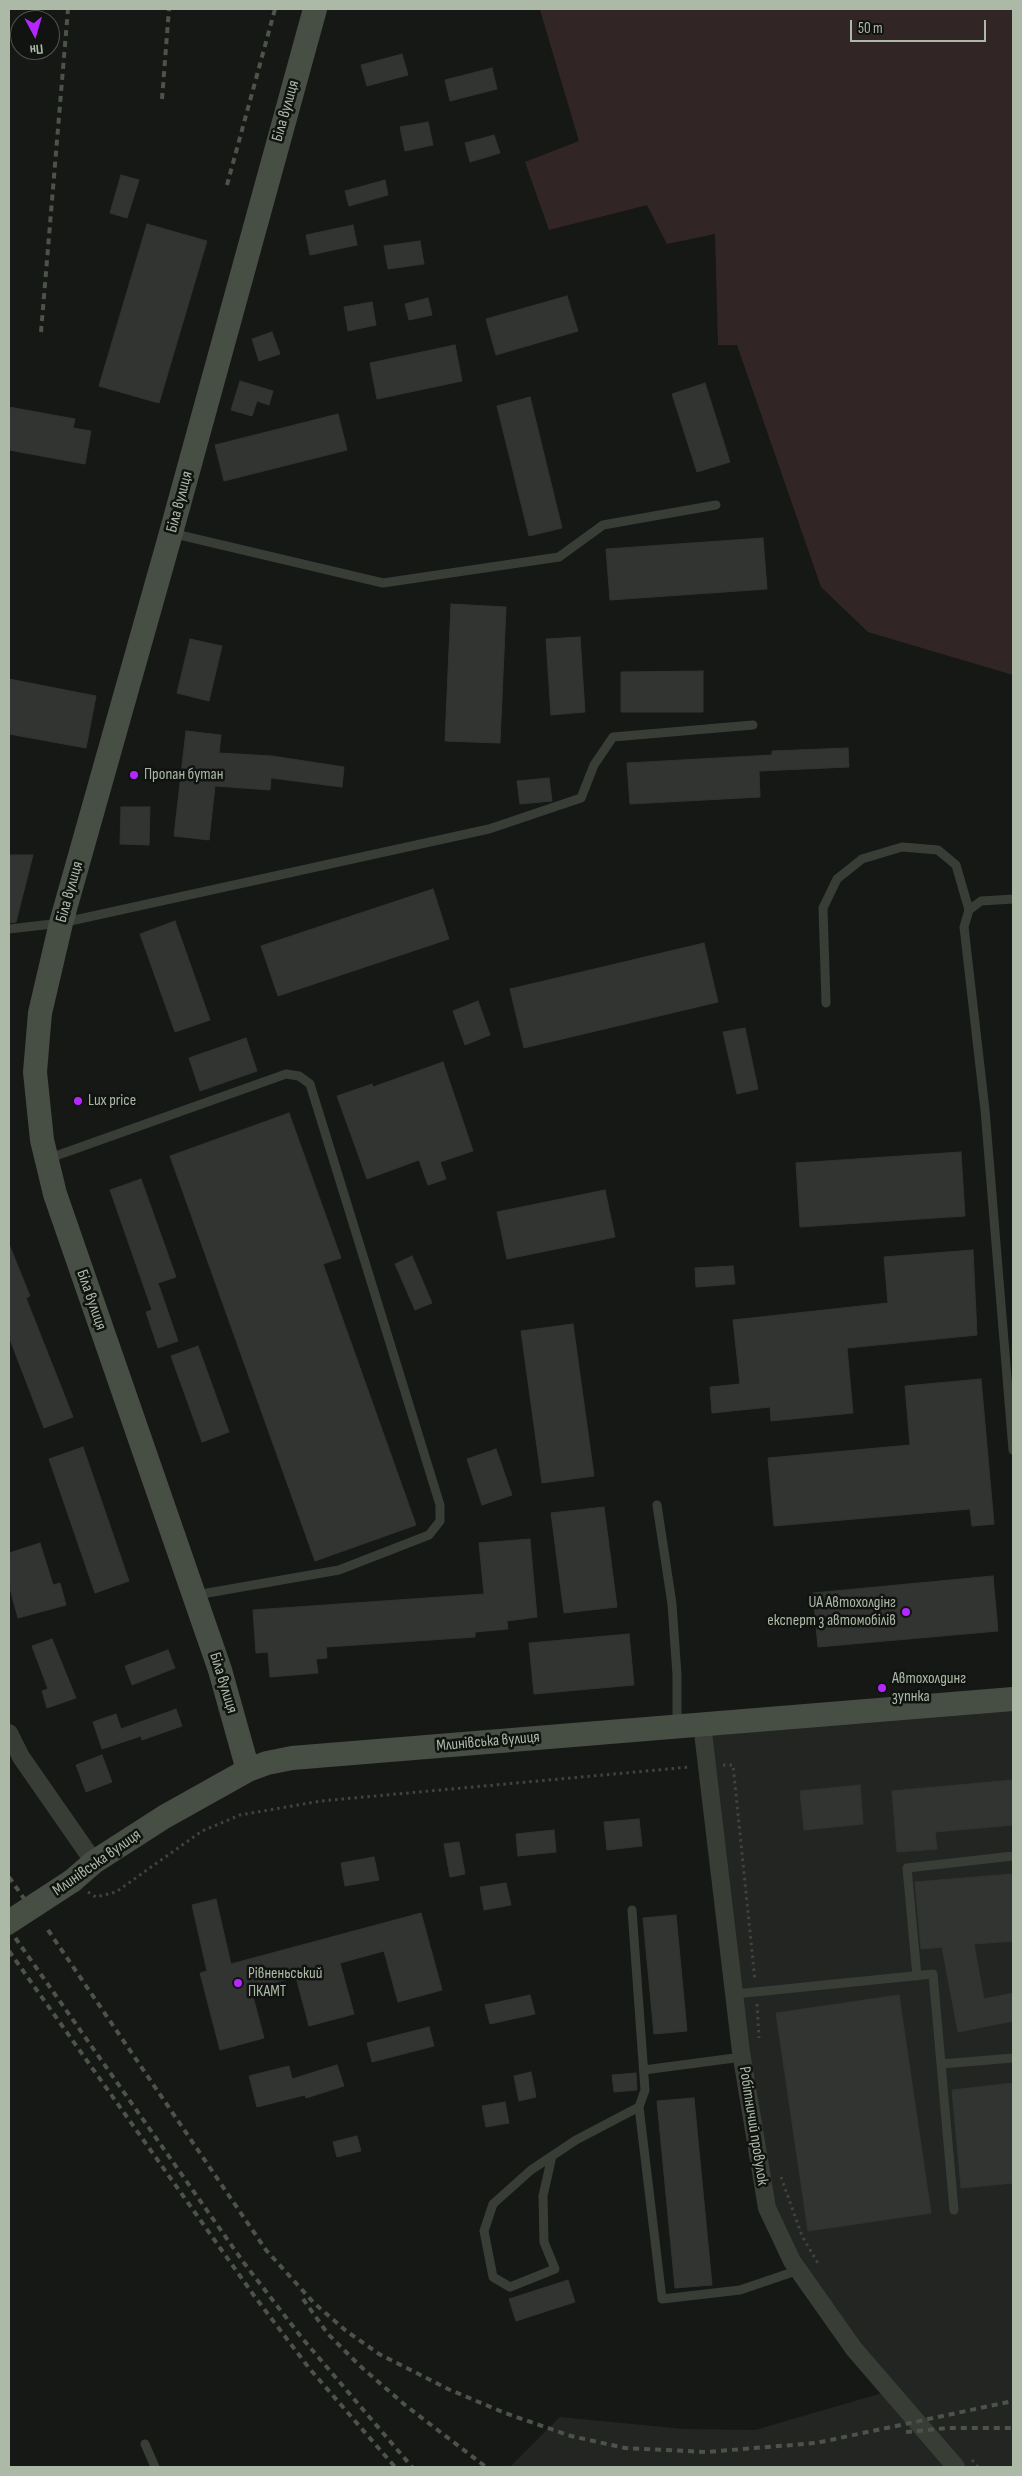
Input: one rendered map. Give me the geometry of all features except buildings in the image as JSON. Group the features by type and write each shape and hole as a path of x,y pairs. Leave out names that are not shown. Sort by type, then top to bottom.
{"street":[{"name":"Біла вулиця","path":"248,1770 220,1670 64,1221 42,1140 35,1072 40,1013 61,923 171,533 315,9"},
{"name":"Млинівська вулиця","path":"9,1922 72,1881 94,1862 164,1817 248,1770 267,1762 292,1758 1013,1699"},
{"name":"Робітничий провулок","path":"702,1724 742,2057 767,2208 792,2261 854,2349 962,2461"},
{"path":"9,1733 21,1757 94,1862"}],"lane":[{"path":"171,533 383,583 559,557 603,525 716,505"},
{"path":"9,929 61,923 489,829 581,798 594,765 613,737 752,725"},
{"path":"826,1003 823,908 837,879 862,859 902,847 938,850 956,865 969,910 964,927 984,1110 1013,1450"},
{"path":"969,910 981,901 1013,899"},
{"path":"46,1160 286,1074 299,1076 310,1084 440,1505 440,1521 429,1534 339,1570 193,1595"},
{"path":"657,1505 672,1604 677,1726"},
{"path":"917,1976 908,1868 1013,1856"},
{"path":"632,1910 645,2090 639,2107 662,2299 740,2290 799,2270"},
{"path":"735,1994 933,1974 954,2210"},
{"path":"644,2070 742,2057"},
{"path":"942,2064 1013,2058"},
{"path":"552,2156 543,2196 544,2242 555,2269 510,2287 493,2277 484,2231 493,2204 531,2170 552,2156 576,2140 639,2107"},
{"path":"144,2444 154,2467"}],"path":[{"path":"72,1881 96,1897 116,1892 202,1831 240,1815 320,1801 707,1765 732,1765 760,2044"},
{"path":"778,2168 802,2236 820,2268"},
{"path":"962,2461 978,2467"}],"shaded area":[{"path":"1013,9 1013,675 868,632 821,587 737,345 718,345 715,234 667,244 647,205 549,230 525,162 579,141 540,10"},
{"path":"1013,1699 1013,2467 510,2467 560,2417 684,2429 755,2430 889,2391 767,2208 702,1724"}],"railway":[{"path":"41,332 68,9"},
{"path":"162,99 169,9"},
{"path":"227,185 275,9"},
{"path":"9,1877 25,1900"},
{"path":"9,1929 244,2263 302,2338 412,2467"},
{"path":"48,1930 266,2250 314,2303 345,2330 379,2354 448,2389 505,2413 571,2436 625,2448 706,2452 816,2443 1013,2401"},
{"path":"9,1951 255,2297 309,2368 395,2467"},
{"path":"303,2299 328,2334 359,2365 405,2405 486,2467"},
{"path":"906,2432 948,2428 1013,2428"}],"place":[{"name":"Пропан бутан","path":"134,775"},
{"name":"Lux price","path":"78,1101"},
{"name":"UA Автохолдінг експерт з автомобілів","path":"906,1612"},
{"name":"Автохолдинг зупнка","path":"882,1688"},
{"name":"Рівненьський ПКАМТ","path":"238,1983"}]}
